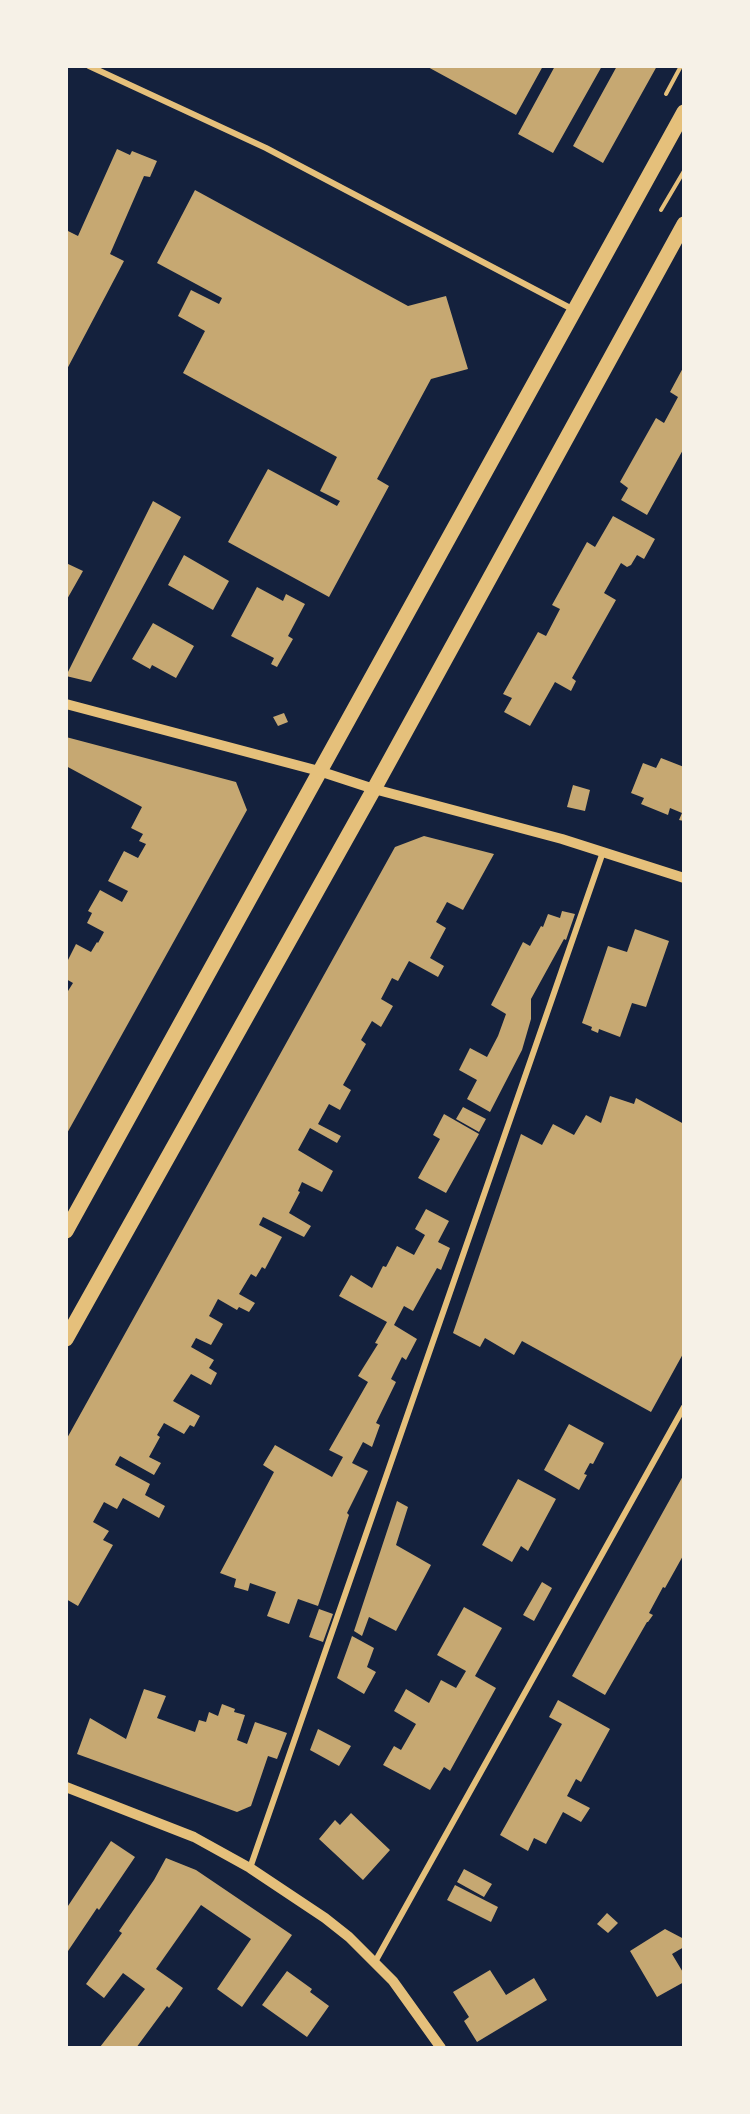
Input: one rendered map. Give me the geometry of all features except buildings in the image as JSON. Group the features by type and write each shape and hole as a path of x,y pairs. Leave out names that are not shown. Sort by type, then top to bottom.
{"main road":[{"path":"66,1231 684,112"},
{"path":"66,1339 374,789 684,224"}],"street":[{"path":"89,66 275,152 574,310"},
{"path":"66,704 319,771 374,789 603,851 684,878"},
{"path":"250,1868 603,851"},
{"path":"375,1962 684,1407"},
{"path":"66,1787 194,1837 250,1868 325,1918 349,1937 393,1981 441,2048"}]}
